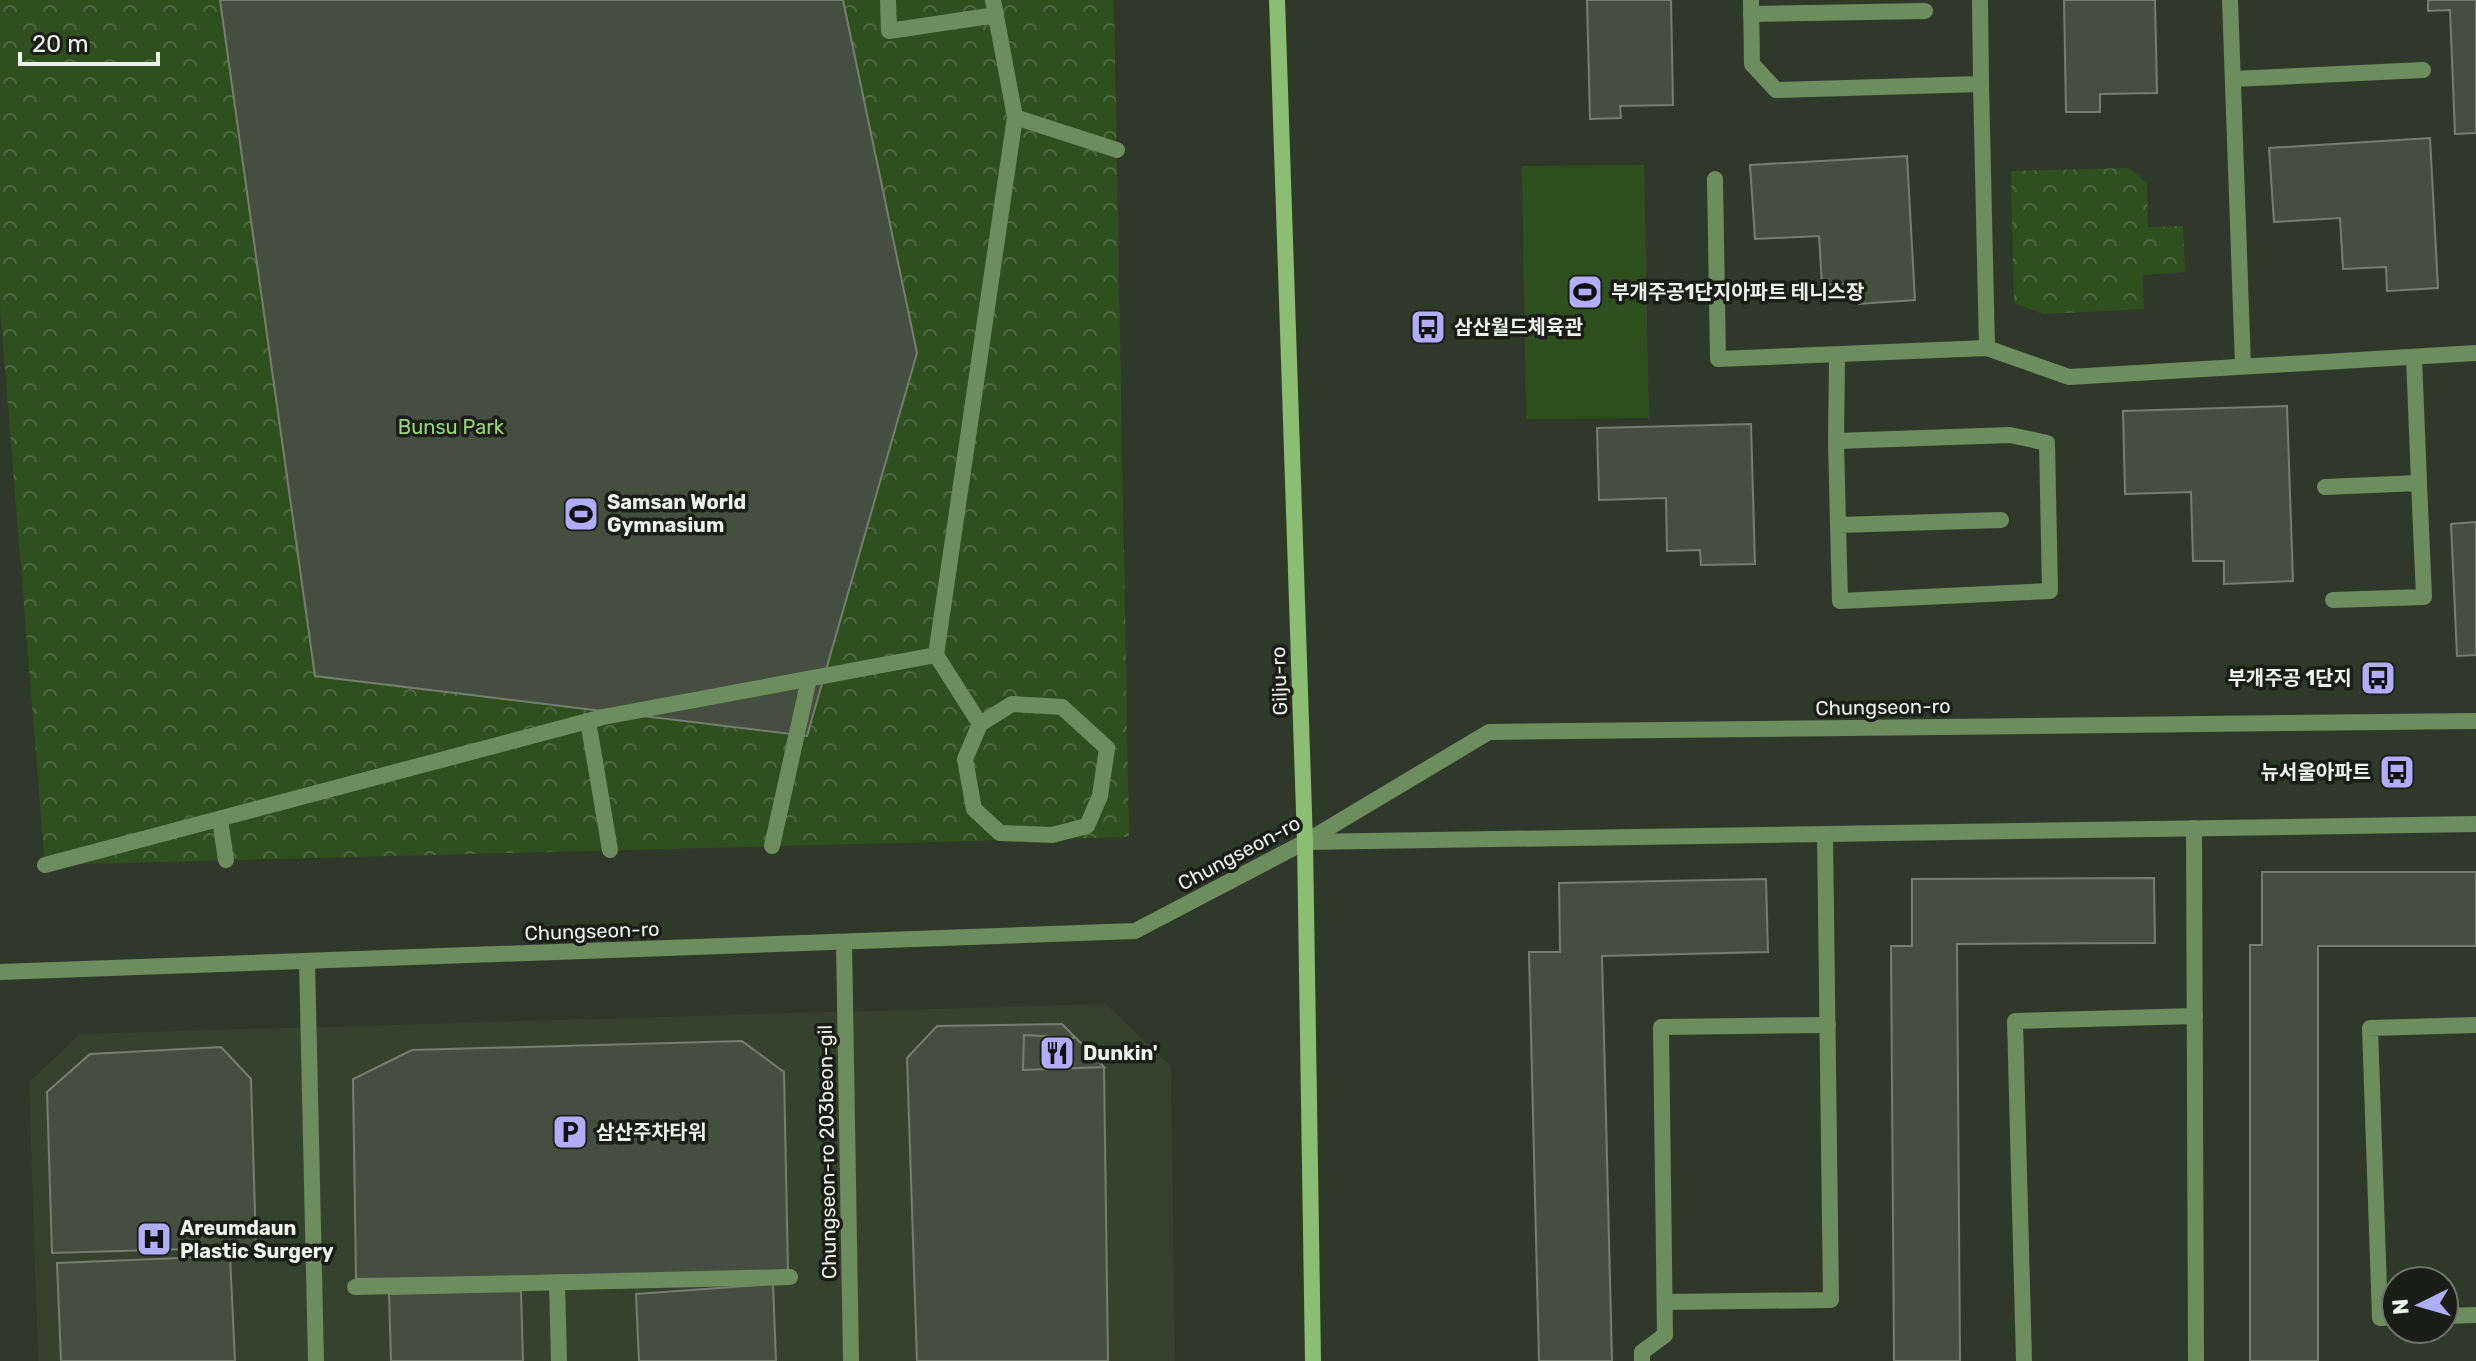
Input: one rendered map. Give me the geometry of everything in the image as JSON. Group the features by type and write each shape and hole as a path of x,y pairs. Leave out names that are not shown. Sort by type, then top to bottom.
{"main road":[{"name":"Gilju-ro","path":"1277,0 1305,842 1313,1361"}],"street":[{"path":"888,0 889,31 995,8 1015,117 936,655 980,724"},
{"path":"1980,0 1987,348"},
{"path":"2230,0 2243,366"},
{"path":"1925,11 1751,7 1752,64 1776,90 1981,84"},
{"path":"2233,79 2423,70"},
{"path":"1015,117 1117,150"},
{"path":"1715,179 1718,359 1987,348 2069,377 2476,353"},
{"path":"1836,441 2010,435 2047,443 2050,591 1840,601 1836,441 1837,356"},
{"path":"2333,600 2424,597 2414,357"},
{"path":"2325,487 2419,483"},
{"path":"1838,525 2001,520"},
{"path":"45,865 588,721 936,655"},
{"path":"772,846 809,679"},
{"path":"1012,704 1062,707 1107,748 1100,796 1087,826 1052,835 1000,833 974,809 965,759 980,724 1012,704"},
{"path":"588,721 610,850"},
{"name":"Chungseon-ro","path":"0,972 1135,931 1305,842 1489,732 2476,721"},
{"path":"220,820 226,860"},
{"path":"1305,842 2476,824"},
{"path":"2194,828 2196,1361"},
{"path":"1665,1302 1831,1300 1825,834"},
{"name":"Chungseon-ro 203beon-gil","path":"844,942 851,1361"},
{"path":"307,961 316,1361"},
{"path":"2024,1361 2015,1021 2195,1016"},
{"path":"1642,1361 1642,1352 1665,1335 1661,1027 1828,1025"},
{"path":"2380,1318 2370,1028 2476,1025"},
{"path":"355,1287 790,1277"},
{"path":"557,1283 559,1361"}],"shaded area":[{"path":"1106,1004 1171,1066 1175,1361 38,1361 29,1082 80,1034"}],"green space":[{"name":"Bunsu Park","path":"0,0 1114,0 1129,837 45,865 0,307"},
{"name":"부개주공1단지아파트 테니스장","path":"1644,165 1649,418 1526,419 1522,166"},
{"path":"2128,168 2147,183 2148,227 2183,226 2185,272 2143,275 2144,309 2043,314 2014,303 2011,171"}],"building":[{"name":"Samsan World Gymnasium","path":"220,0 843,0 917,353 807,736 315,676"},
{"path":"1587,0 1671,0 1673,105 1620,106 1621,118 1590,119"},
{"path":"2064,0 2155,0 2157,93 2100,94 2100,112 2066,112"},
{"path":"2428,0 2476,0 2476,133 2455,134 2450,10 2428,11"},
{"path":"2430,138 2438,288 2387,291 2386,267 2343,269 2340,218 2274,222 2269,148"},
{"path":"1907,156 1915,300 1858,304 1857,283 1822,285 1819,236 1755,239 1750,165"},
{"path":"2287,406 2293,581 2224,584 2224,561 2193,561 2191,492 2125,494 2123,411"},
{"path":"1751,424 1755,564 1701,565 1700,550 1667,551 1666,498 1599,500 1597,428"},
{"path":"2476,522 2476,655 2457,656 2451,524"},
{"path":"2262,872 2476,872 2476,946 2318,946 2318,1361 2250,1361 2250,945 2262,945"},
{"path":"2154,878 2155,943 1957,944 1960,1361 1894,1361 1891,946 1912,946 1912,879"},
{"path":"1766,879 1768,952 1602,956 1612,1361 1539,1361 1529,952 1560,952 1559,883"},
{"path":"1062,1024 1104,1067 1108,1361 917,1361 907,1058 937,1026"},
{"name":"Dunkin'","path":"1024,1035 1076,1038 1104,1067 1023,1070"},
{"name":"삼산주차타워","path":"742,1041 784,1072 788,1272 356,1279 353,1079 412,1050"},
{"path":"221,1047 251,1079 256,1247 52,1253 47,1092 90,1054"},
{"path":"230,1256 235,1361 61,1361 57,1263"},
{"path":"773,1284 776,1361 639,1361 636,1294"},
{"path":"521,1291 523,1361 391,1361 389,1294"}],"place":[{"name":"부개주공1단지아파트 테니스장","path":"1585,292"},
{"name":"삼산월드체육관","path":"1428,327"},
{"name":"Samsan World Gymnasium","path":"581,514"},
{"name":"부개주공 1단지","path":"2378,678"},
{"name":"뉴서울아파트","path":"2397,772"},
{"name":"Dunkin'","path":"1057,1053"},
{"name":"삼산주차타워","path":"570,1132"},
{"name":"Areumdaun Plastic Surgery","path":"154,1239"}]}
